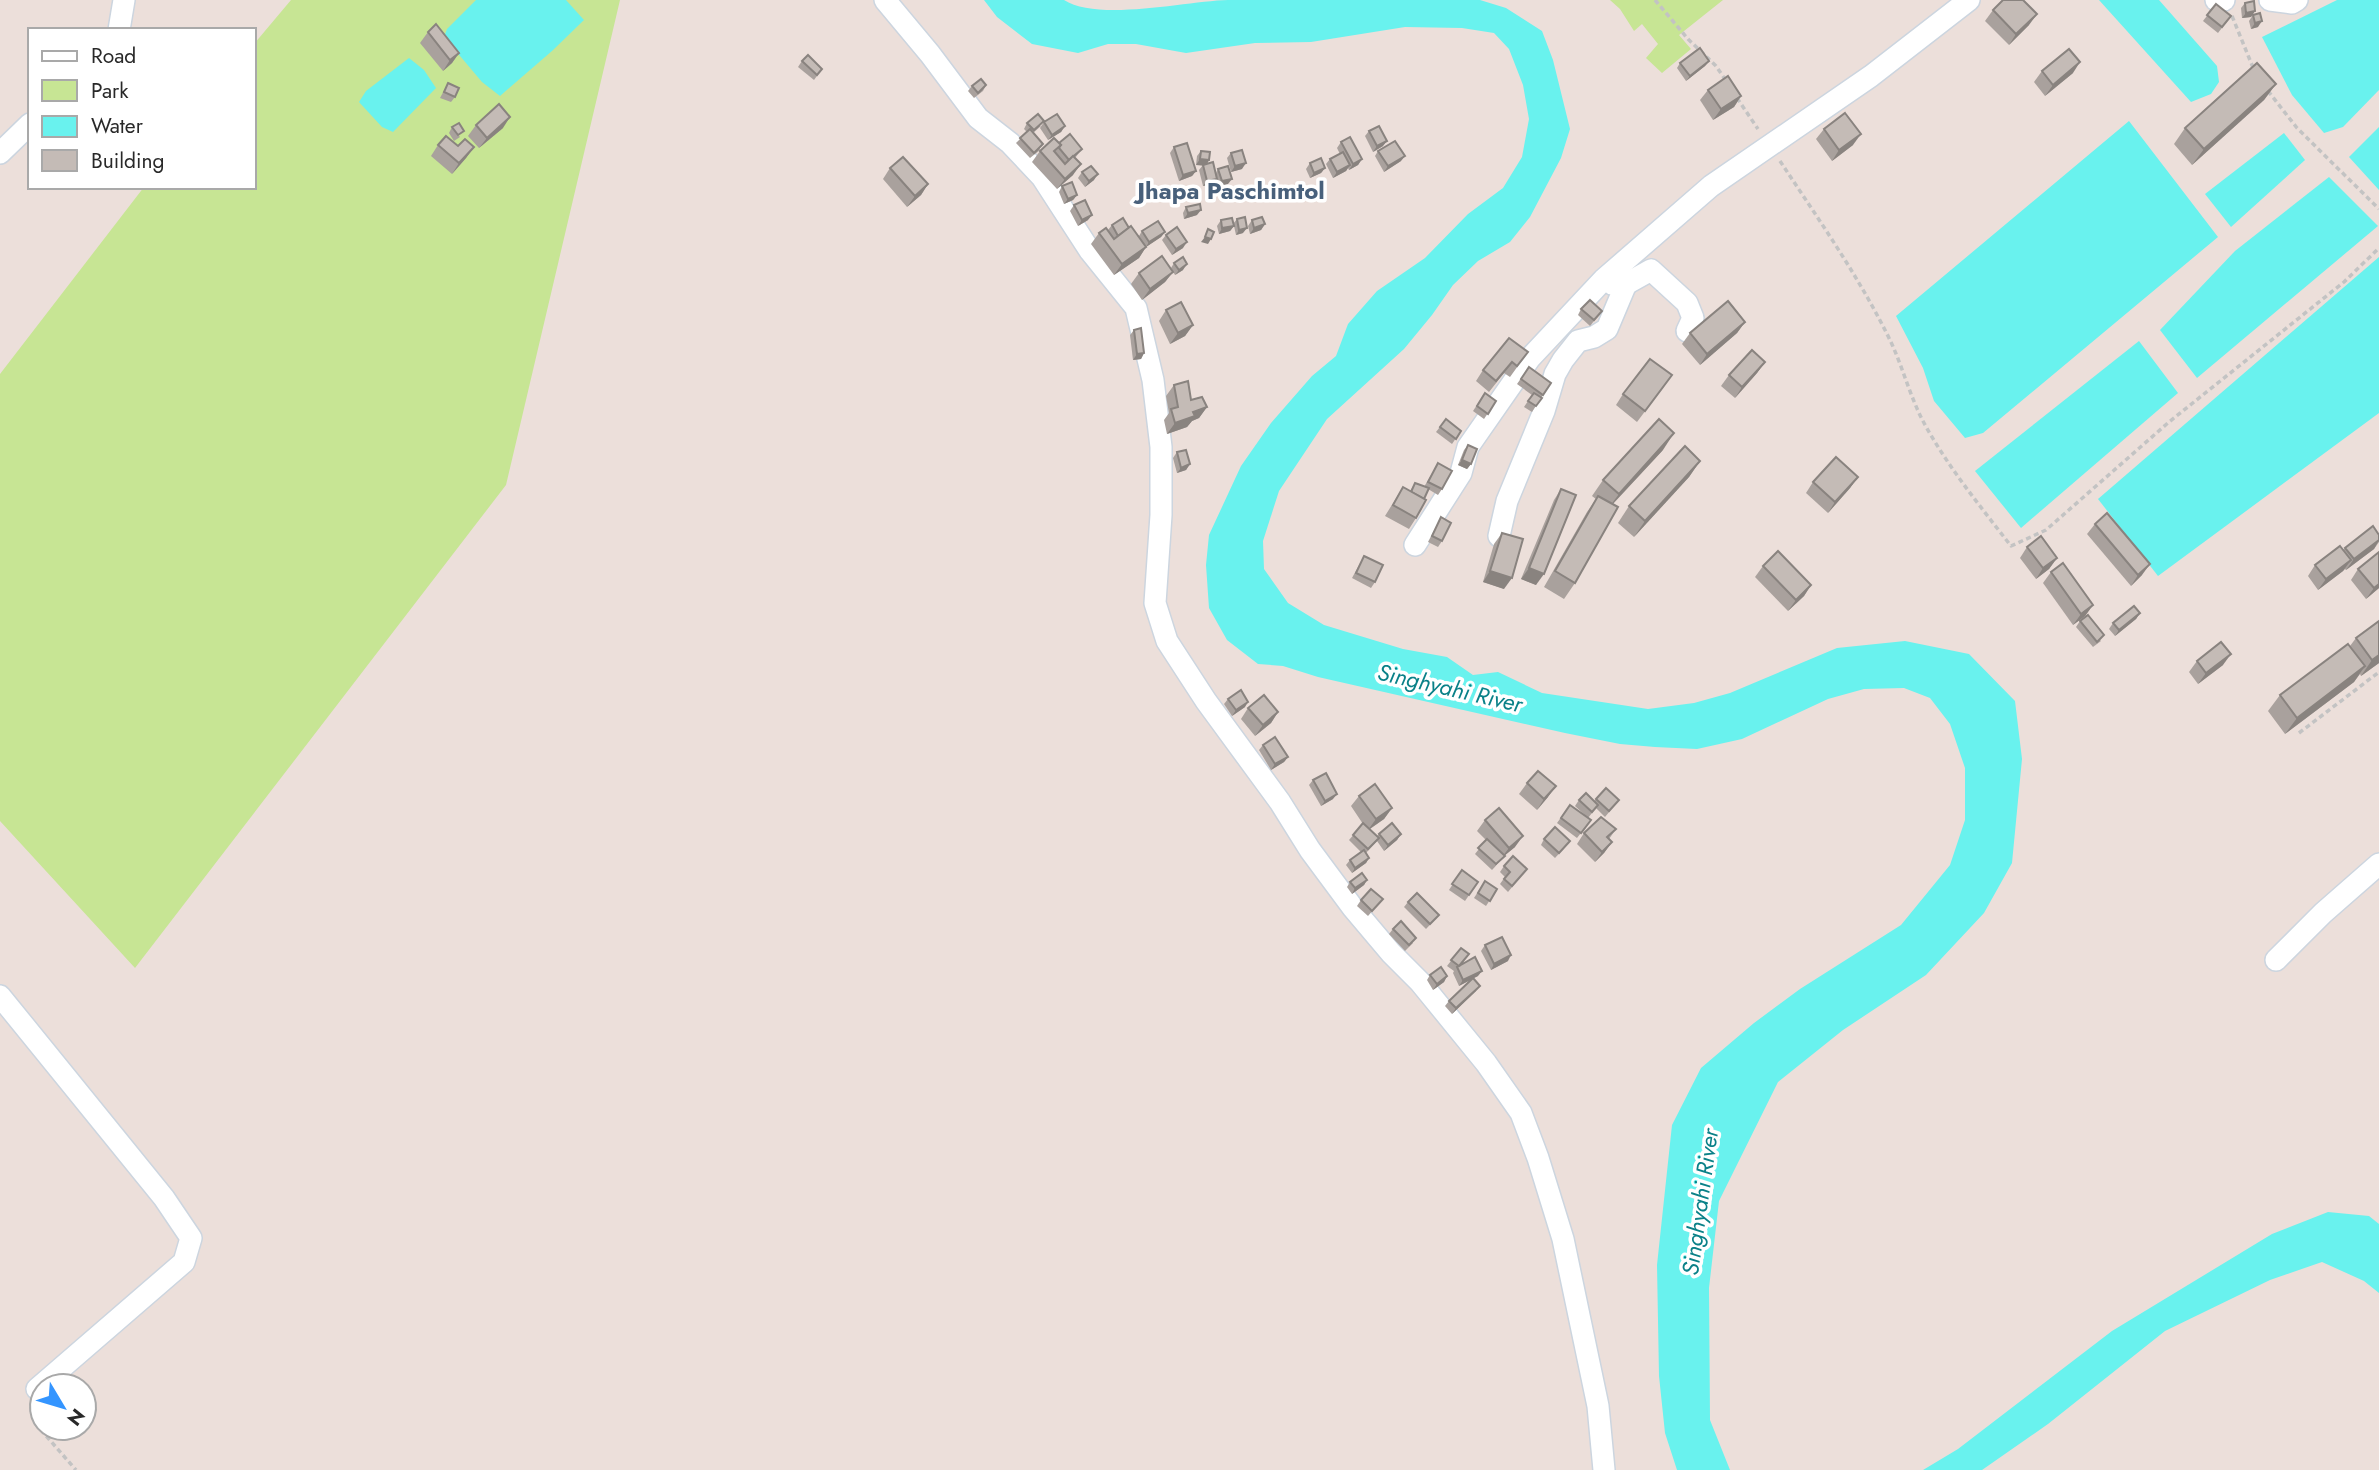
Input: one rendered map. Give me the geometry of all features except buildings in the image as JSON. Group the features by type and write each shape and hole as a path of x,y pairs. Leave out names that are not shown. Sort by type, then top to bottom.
{"street":[{"path":"119,28 124,0"},
{"path":"885,0 978,118 1010,143 1042,177 1090,251 1136,308 1153,380 1161,447 1161,515 1155,603 1167,641 1206,701 1353,908 1420,982 1486,1063 1521,1113 1563,1239 1598,1406 1604,1470"},
{"path":"1415,545 1461,473 1468,447 1530,358 1604,279 1711,186 1871,76 1969,0"},
{"path":"2270,0 2276,3 2291,3 2297,0"},
{"path":"0,153 28,126"},
{"path":"1604,279 1612,284 1626,284 1651,270 1688,303 1693,318 1688,331"},
{"path":"1499,537 1511,491 1544,411 1555,374 1578,341 1594,337 1607,329 1626,284"},
{"path":"2276,960 2323,913 2378,865"},
{"path":"0,996 147,1177 191,1238 184,1262 57,1372"}],"path":[{"path":"1655,0 1688,39 1716,66 1728,85"},
{"path":"2223,4 2233,21 2252,69 2259,77"},
{"path":"2265,86 2297,128 2379,209"},
{"path":"1735,95 1849,268 1888,334 1912,400 1925,425 1957,477 2011,546 2046,530 2169,422 2344,282 2379,248"},
{"path":"2299,733 2379,673"},
{"path":"52,1442 76,1470"}],"green space":[{"path":"291,0 620,0 506,485 135,968 0,821 0,374 142,189 256,189 256,42"},
{"path":"1610,0 1723,0 1679,35 1691,49 1662,73 1646,58 1658,44 1642,24 1634,31 1620,9"}],"water":[{"path":"476,0 566,0 584,20 500,96 482,82 444,37 447,29"},
{"name":"Singhyahi River","path":"984,0 1064,0 1079,6 1120,10 1228,0 1480,0 1506,8 1542,31 1553,60 1570,129 1561,158 1530,217 1510,242 1478,261 1453,285 1404,349 1327,419 1279,491 1263,541 1264,569 1288,603 1324,625 1403,649 1447,657 1473,675 1498,672 1542,693 1648,709 1694,703 1730,693 1837,648 1905,641 1969,654 2015,701 2022,759 2012,863 1984,913 1926,975 1843,1030 1778,1082 1719,1201 1709,1288 1710,1420 1730,1470 1677,1470 1665,1433 1659,1376 1657,1265 1672,1125 1701,1068 1754,1023 1800,989 1901,925 1950,865 1965,820 1965,768 1950,724 1930,698 1904,688 1864,689 1828,699 1742,739 1697,749 1620,744 1318,677 1283,666 1258,664 1227,640 1209,608 1206,565 1209,535 1241,466 1271,423 1312,376 1336,356 1348,324 1377,291 1425,258 1468,214 1503,188 1522,157 1529,119 1523,85 1509,49 1494,33 1462,28 1405,27 1311,42 1255,43 1186,53 1136,44 1108,44 1078,53 1032,44 997,17"},
{"path":"2099,0 2159,0 2217,66 2219,82 2211,94 2191,102"},
{"path":"2337,0 2379,0 2379,90 2343,127 2324,133 2292,95 2262,37"},
{"path":"409,58 424,70 436,88 393,132 382,127 359,102 366,91"},
{"path":"2129,121 2218,237 1983,433 1965,438 1934,401 1923,368 1896,316"},
{"path":"2379,127 2379,190 2349,157"},
{"path":"2284,133 2305,160 2231,227 2205,194"},
{"path":"2329,177 2378,226 2197,378 2160,330 2235,251"},
{"path":"2379,257 2379,413 2158,576 2098,499"},
{"path":"2139,341 2178,393 2021,528 1975,471"},
{"path":"2328,1212 2369,1216 2379,1224 2379,1293 2364,1281 2322,1262 2270,1280 2165,1331 2048,1424 1982,1470 1923,1470 1958,1449 2112,1331 2272,1234"}],"district":[{"name":"Jhapa Paschimtol","path":"1231,190"}]}
